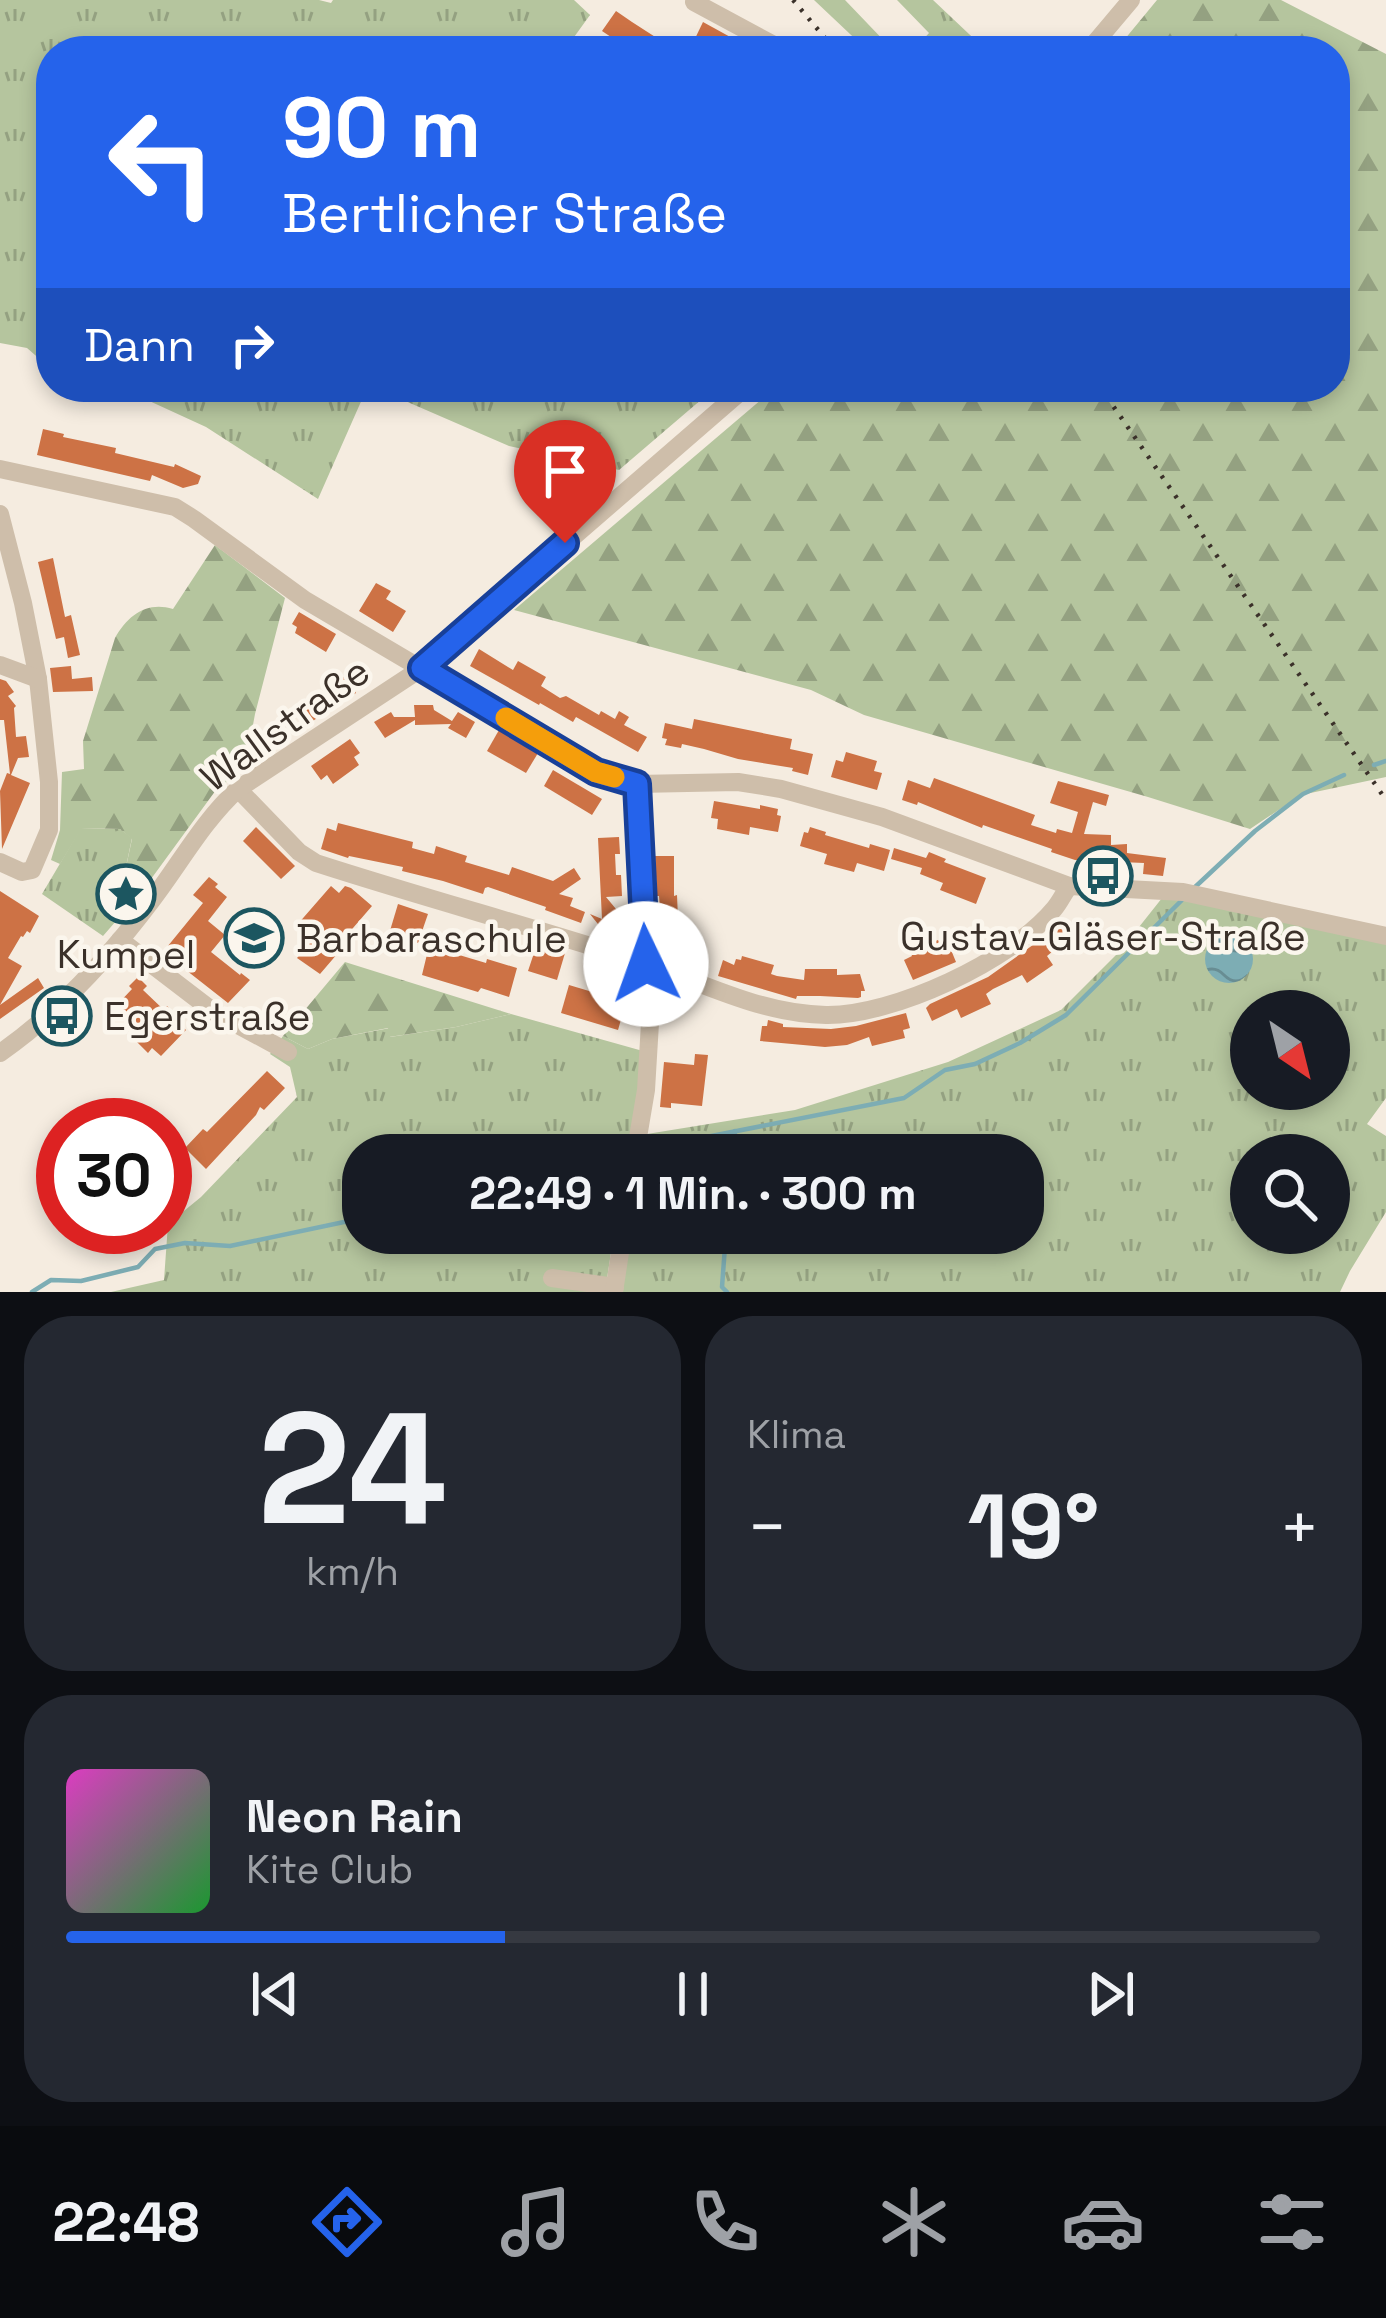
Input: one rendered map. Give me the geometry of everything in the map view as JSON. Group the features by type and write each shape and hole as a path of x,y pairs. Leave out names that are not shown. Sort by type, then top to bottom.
{"street":[{"path":"1101,36 1131,0"},
{"path":"694,2 757,36"},
{"name":"Wallstraße","path":"0,1053 63,1001 120,940 214,812 238,789 422,668 729,402"},
{"path":"0,469 175,508 305,600 596,772 637,784 738,782 781,789 882,817 1069,886 1193,895 1386,936"},
{"path":"0,514 38,679 49,782 49,830 32,870 22,872 8,866"},
{"path":"0,665 38,679"},
{"path":"637,784 650,1053 638,1134"},
{"path":"238,789 299,852 316,863 791,1012 856,1012 917,995 980,966 1041,922 1069,886"},
{"path":"120,940 214,1012 288,1052"},
{"path":"552,1278 614,1290 620,1254"}],"green space":[{"path":"0,0 574,0 590,15 575,36 36,36 36,356 27,348 0,343"},
{"path":"814,0 845,0 879,36 852,36"},
{"path":"897,0 933,0 971,36 926,36 929,33"},
{"path":"1157,0 1281,0 1386,54 1386,777 1301,795 1250,829 864,715 811,690 514,610 758,402 1350,402 1350,36 1127,36"},
{"path":"152,402 361,402 318,499 206,427"},
{"path":"408,402 698,402 619,470 509,446"},
{"path":"215,545 285,598 245,768 216,790 143,890 123,881 132,839 120,829 82,828 60,864 51,860 60,830 62,772 84,769 83,741 115,638 139,612 173,609"},
{"path":"81,828 120,829 132,838 123,881 143,890 103,936 42,894"},
{"path":"1166,893 1386,943 1386,1098 1367,1124 1386,1136 1386,1212 1340,1292 621,1292 627,1254 1044,1254 1044,1134 647,1134 795,1110 948,1062 1061,1010 1120,951"},
{"path":"345,962 511,1014 389,1037 388,1028 308,1049 283,1036"},
{"path":"511,1014 650,1053 638,1134 342,1134 342,1254 611,1254 605,1292 111,1292 164,1280 166,1254 192,1254 192,1204 297,1097 290,1067 270,1054 283,1036 308,1049 332,1039 390,1028 390,1037"}],"water":[{"path":"1229,935 1246,942 1253,959 1246,976 1229,983 1212,976 1205,959 1212,942"}],"building":[{"path":"616,11 654,36 610,36 602,31"},
{"path":"703,22 728,36 696,36"},
{"path":"43,429 116,448 115,453 175,464 201,476 198,484 183,488 152,475 150,481 37,455"},
{"path":"53,558 65,617 71,615 80,655 68,658 64,637 56,639 38,562"},
{"path":"376,583 391,591 386,599 406,611 393,632 359,611"},
{"path":"299,612 336,634 326,652 295,633 297,627 292,624"},
{"path":"479,649 513,670 518,661 546,677 541,686 560,698 566,696 615,719 619,711 629,717 624,725 647,737 638,752 576,717 573,722 539,705 470,666"},
{"path":"71,666 72,679 92,677 93,691 53,692 50,668"},
{"path":"345,676 356,693 305,726 294,709"},
{"path":"0,679 14,692 8,696 16,706 16,737 26,736 29,757 18,758 11,775 30,783 2,849 0,791 10,774 4,720 0,720"},
{"path":"414,705 433,705 452,721 458,712 475,722 466,738 448,728 451,724 415,725 415,720 385,738 374,722 391,712 394,717 415,717"},
{"path":"694,719 792,739 790,749 813,754 808,775 682,744 681,748 665,745 665,723 692,729"},
{"path":"499,730 538,753 526,773 487,751"},
{"path":"350,739 360,753 354,757 359,765 333,784 327,775 321,780 311,766"},
{"path":"846,752 877,761 874,771 882,773 877,790 831,777 836,760 843,762"},
{"path":"553,770 602,799 592,815 544,786"},
{"path":"934,778 1035,815 1031,825 1056,833 1057,829 1072,833 1078,812 1050,803 1058,781 1109,795 1106,806 1093,802 1084,834 1111,835 1111,845 1127,844 1127,853 1166,858 1163,876 1143,874 1144,863 1075,860 902,800 908,780 930,788"},
{"path":"714,801 778,809 778,832 750,827 749,835 717,829 718,819 711,818"},
{"path":"338,823 413,842 412,848 434,854 436,846 467,856 465,862 509,875 512,867 553,881 574,868 581,879 559,894 573,898 570,906 585,912 581,923 488,887 483,894 402,871 403,867 321,849 327,828 336,831"},
{"path":"256,827 295,866 281,879 243,841"},
{"path":"810,827 869,848 870,844 890,850 884,871 857,863 854,872 824,864 827,854 800,846"},
{"path":"619,837 616,875 621,875 622,896 606,897 631,927 615,940 590,914 602,919 598,838"},
{"path":"894,848 926,858 929,852 986,878 976,904 940,890 943,883 920,874 922,868 891,859"},
{"path":"655,856 674,856 678,919 661,920"},
{"path":"209,877 227,897 208,921 225,935 211,952 250,980 228,1003 163,952 203,903 193,895"},
{"path":"331,886 339,893 345,886 351,888 372,906 320,974 297,958 313,939 297,925"},
{"path":"0,891 39,916 8,958 22,966 0,1005"},
{"path":"398,904 428,914 418,943 389,934"},
{"path":"1061,925 1070,937 1047,956 1053,965 1027,983 1022,975 993,989 986,994 991,1004 961,1018 957,1009 932,1021 926,1008 930,1004 988,977"},
{"path":"938,940 942,948 949,945 956,962 913,980 904,960 912,956 910,951"},
{"path":"537,944 565,953 557,980 528,971"},
{"path":"429,946 517,968 509,997 422,975"},
{"path":"742,956 774,965 771,974 777,976 804,980 805,969 860,974 865,991 858,998 796,999 718,976 723,960 734,965"},
{"path":"138,977 147,986 143,990 164,1010 167,1006 186,1030 161,1056 152,1048 148,1053 135,1040 141,1033 114,1008"},
{"path":"38,978 44,988 0,1019 0,1005"},
{"path":"569,985 626,1002 618,1030 561,1013"},
{"path":"906,1013 910,1028 903,1030 905,1038 872,1046 869,1037 825,1047 760,1041 768,1020 783,1027 831,1029"},
{"path":"695,1054 708,1055 702,1106 671,1103 671,1108 660,1107 664,1062 694,1065"},
{"path":"267,1071 285,1088 264,1110 260,1107 206,1169 192,1155 192,1141 203,1129 207,1132"}],"waterway":[{"path":"1374,765 1386,761"},
{"path":"1194,888 1303,794 1344,775"},
{"path":"721,1134 904,1098 945,1070 975,1064 1020,1043 1066,1015 1182,900"},
{"path":"32,1292 51,1280 81,1281 138,1267 155,1249 185,1243 230,1246 342,1222"},
{"path":"724,1254 722,1287 727,1292"}],"railway":[{"path":"793,0 823,36"},
{"path":"1110,402 1386,800"}],"slow traffic":[{"path":"506,718 596,772 614,777"}],"place":[{"name":"Gustav-Gläser-Straße","path":"1103,876"},
{"name":"Kumpel","path":"126,894"},
{"name":"Barbaraschule","path":"254,938"},
{"name":"Egerstraße","path":"62,1016"}],"route":[{"path":"565,543 422,668 596,772 637,784 646,964"}]}
